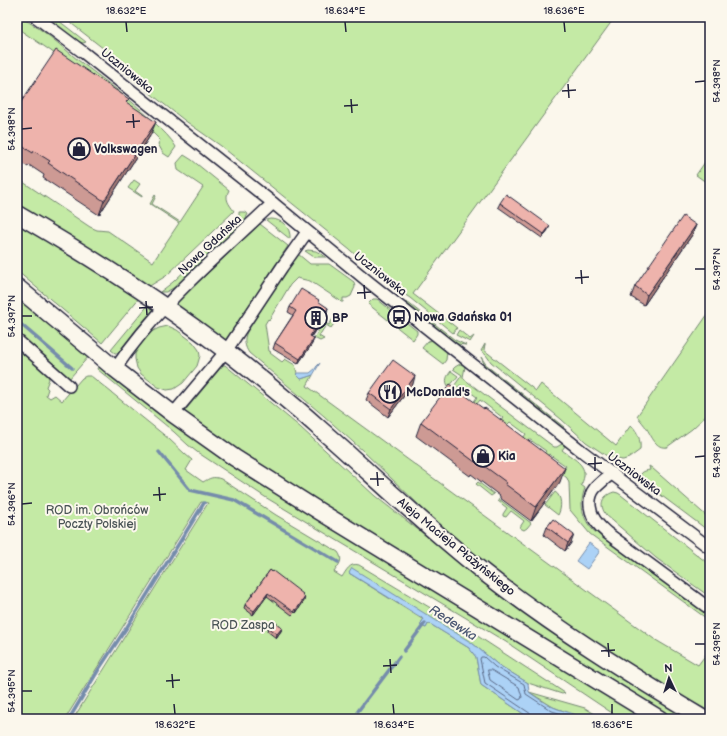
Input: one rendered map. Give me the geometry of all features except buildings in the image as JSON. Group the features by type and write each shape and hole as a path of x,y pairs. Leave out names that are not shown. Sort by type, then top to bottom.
{"main road":[{"name":"Aleja Macieja Płażyńskiego","path":"17,214 80,250 165,306 251,370 316,425 416,516 486,573 582,644 704,719"},
{"path":"17,287 115,369 173,414 235,458 319,511 660,719"}],"street":[{"name":"Uczniowska","path":"36,17 84,53 583,452 710,548"},
{"name":"Nowa Gdańska","path":"165,306 272,203"},
{"path":"173,414 226,351 307,232"},
{"path":"115,369 127,351 165,306"},
{"path":"17,340 69,386"},
{"path":"612,473 595,489 590,501 590,508 593,517 598,524 607,533 710,609"}],"green space":[{"path":"46,17 54,17 86,42 83,43 77,41"},
{"path":"63,17 615,17 413,294 457,328 453,333 410,298 383,279 350,250 221,146 155,97 105,55 104,49"},
{"path":"21,18 51,37 78,60 128,98 147,115 167,135 176,147 169,157 163,153 158,144 160,140 148,128 51,51 17,28 17,22"},
{"path":"184,155 229,190 227,199 234,211 166,276 148,287 17,207 17,178 90,227 97,230 108,231 153,262 179,223 150,204 155,195 156,196 152,204 180,222 203,187 178,170 177,163"},
{"path":"710,155 710,185 696,175"},
{"path":"134,180 140,184 135,191 142,197 128,188"},
{"path":"239,212 248,214 239,227 175,287 166,292 160,292 173,282 236,222"},
{"path":"266,220 278,220 285,224 289,231 290,239"},
{"path":"17,221 140,297 102,343 17,271"},
{"path":"260,224 288,246 224,341 176,305 176,303"},
{"path":"305,251 316,251 326,257 314,257"},
{"path":"298,254 310,264 329,264 354,282 355,287 351,296 343,298 343,302 341,302 310,281 297,278 290,285 269,320 268,319 265,324 270,353 282,362 285,359 295,365 297,373 301,379 313,375 307,386 654,639 698,665 710,649 710,652 707,655 710,657 710,705 706,713 616,658 494,572 448,533 363,451 324,416 249,353 245,343 247,332"},
{"path":"17,296 89,356 69,379 17,334"},
{"path":"373,299 377,299 417,331 417,334 413,340 368,304"},
{"path":"407,302 455,340 466,345 457,344 454,342 405,303"},
{"path":"150,303 155,308 118,353 111,350"},
{"path":"710,311 710,412 692,429 667,447 660,446 655,442 637,416"},
{"path":"337,313 339,315 338,318 331,328 326,325 319,336 324,339 320,341 314,338 324,322 329,325"},
{"path":"168,326 177,330 193,342 199,350 200,356 197,366 183,383 174,389 167,390 158,387 141,374 137,368 135,354 151,332"},
{"path":"459,330 470,339 474,336 470,342 456,335"},
{"path":"432,340 447,351 446,360 443,364 422,348 428,341"},
{"path":"485,344 484,350 536,391 541,384 616,446 631,425 636,430 640,443 640,450 629,458 623,460 615,459 607,456 586,442 561,419 491,362 481,351"},
{"path":"17,346 46,371 49,379 46,387 48,389 46,395 50,398 55,395 62,401 82,378 91,376 169,439 192,460 186,470 203,482 212,478 221,479 276,515 338,552 341,560 334,572 342,577 351,566 356,564 359,565 479,637 565,693 562,694 528,683 497,664 472,643 349,573 422,619 423,620 420,625 426,628 428,624 430,624 469,648 476,657 481,685 531,719 73,719 208,503 201,502 65,719 17,719"},
{"path":"481,357 487,366 564,427 562,429 490,371 485,366"},
{"path":"99,364 649,719 621,719 506,642 265,497 188,445 97,369"},
{"path":"460,364 463,364 465,367 464,379 554,447 564,445 565,446 562,450 580,464 584,473 584,478 581,485 585,488 582,500 584,516 593,530 710,616 710,621 590,534 570,510 569,483 567,478 562,474 566,466 549,454 545,460 541,457 546,451 529,439 525,444 521,441 526,434 510,422 507,425 500,422 503,418 480,400 476,405 473,403 477,397 460,385 456,390 452,389 462,375 453,369"},
{"path":"223,365 225,365 300,427 375,496 430,539 692,719 673,719 296,490 183,413"},
{"path":"451,371 458,376 449,387 447,379"},
{"path":"649,466 710,519 710,532 642,481 641,474 650,470"},
{"path":"478,482 494,494 491,496 476,484"},
{"path":"555,492 559,496 561,502 558,515 545,505"},
{"path":"614,492 621,495 710,565 710,597 656,558 606,515 602,508 602,501 606,496"},
{"path":"499,499 531,523 527,528 524,530 520,528 524,521 511,511 506,517 503,516 507,508 498,501"},
{"path":"529,692 585,708 603,719 583,719 553,707"}],"water":[{"path":"320,363 313,375 301,379 296,374 310,373"},
{"path":"589,543 600,551 587,569 576,561"},
{"path":"352,568 472,643 497,664 528,683 529,692 540,700 583,719 531,719 481,685 476,657 469,648 430,624 428,624 426,628 420,625 423,620 422,618 349,573"}],"waterway":[{"name":"Redewka","path":"17,321 72,368"},
{"name":"Redewka","path":"159,452 190,490 234,500 338,562"},
{"path":"69,719 204,503"},
{"path":"404,651 425,623"},
{"path":"358,711 399,657"}],"place":[{"name":"Volkswagen","path":"79,149"},
{"name":"Nowa Gdańska 01","path":"399,317"},
{"name":"BP","path":"316,318"},
{"name":"McDonald's","path":"390,392"},
{"name":"Kia","path":"483,456"}],"park label":[{"name":"ROD im. Obrońców Poczty Polskiej","path":"97,517"},
{"name":"ROD Zaspa","path":"243,625"}]}
